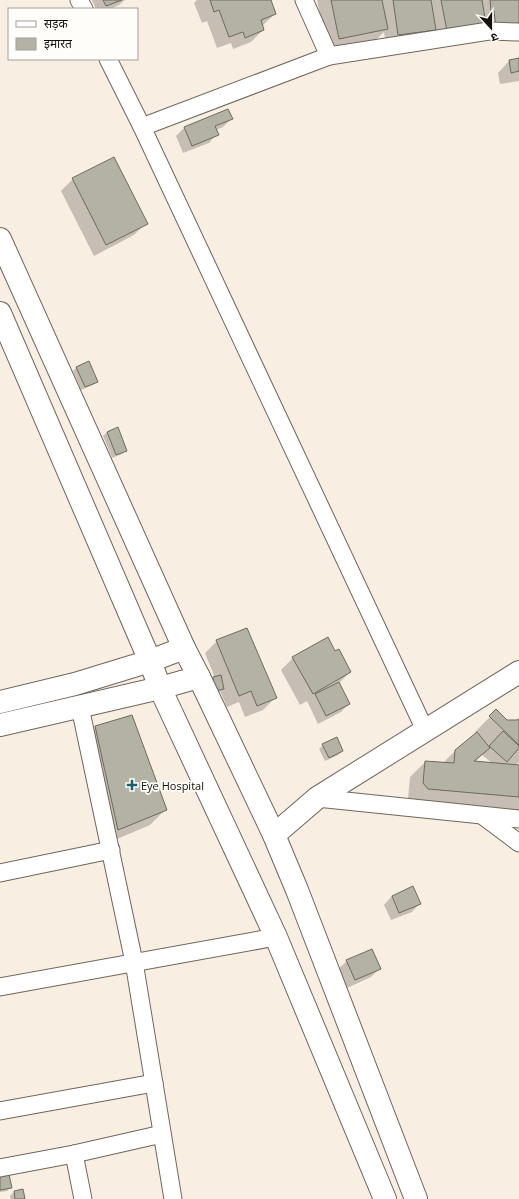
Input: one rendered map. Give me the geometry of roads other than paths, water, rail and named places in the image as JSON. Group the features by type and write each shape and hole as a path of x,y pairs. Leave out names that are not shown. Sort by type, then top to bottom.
{"main road":[{"path":"0,239 184,648 274,836 297,890 416,1199"},
{"path":"2,322 150,661 160,688 276,937 385,1199"},
{"path":"0,702 75,684 150,661 184,648"},
{"path":"274,836 317,798 519,672"},
{"path":"0,725 160,688 199,677"}],"street":[{"path":"304,0 329,56"},
{"path":"142,127 329,56 489,31 519,32"},
{"path":"108,60 142,127 425,730"},
{"path":"80,707 134,962 173,1199"},
{"path":"317,798 519,819"},
{"path":"482,816 519,843"},
{"path":"0,873 111,850"},
{"path":"0,988 134,962 276,937"},
{"path":"0,1111 154,1083"},
{"path":"0,1168 74,1154 162,1134"},
{"path":"74,1154 82,1199"}],"place":[{"name":"Eye Hospital","path":"132,785"}]}
